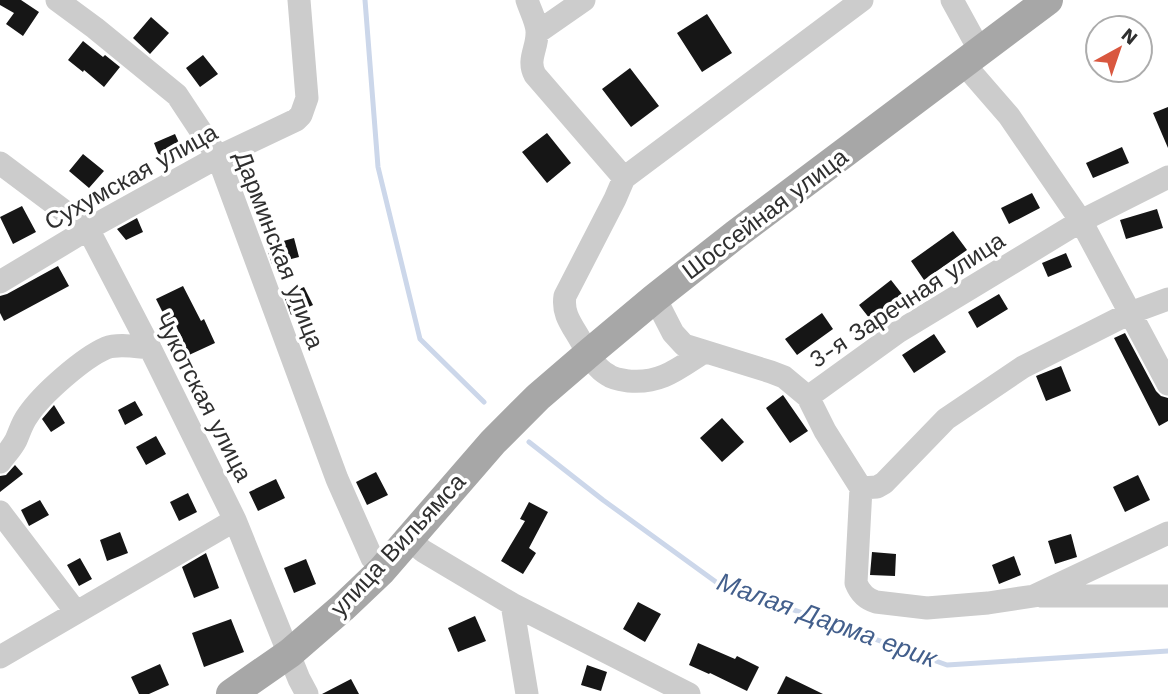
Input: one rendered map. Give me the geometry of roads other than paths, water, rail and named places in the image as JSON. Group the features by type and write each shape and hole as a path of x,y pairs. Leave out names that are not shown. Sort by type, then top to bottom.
{"main road":[{"name":"Шоссейная улица","path":"493,442 538,397 655,298 1048,0"},
{"name":"улица Вильямса","path":"231,694 290,653 382,570 493,442"}],"street":[{"name":"Дарминская улица","path":"57,0 177,95 218,157 337,479 372,558 382,570"},
{"name":"Сухумская улица","path":"0,282 88,229 218,157 290,123 301,115 307,98 299,0"},
{"path":"527,0 538,32 531,61 535,75 624,178"},
{"path":"538,32 584,0"},
{"path":"704,352 668,375 643,382 625,381 609,376 588,354 566,317 563,306 565,296 624,178 862,0"},
{"path":"952,0 971,57 1081,220 1168,384"},
{"name":"Чукотская улица","path":"0,163 88,229 235,520 307,694"},
{"name":"3-я Заречная улица","path":"655,298 678,340 684,345 783,377 808,397 898,332 1081,220 1168,177"},
{"path":"861,488 877,487 884,482 946,419 1023,367 1130,313 1168,299"},
{"path":"0,462 11,449 30,412 63,378 107,348 150,348"},
{"path":"808,397 825,431 861,488 856,583 869,600 927,608 1034,596 1168,596"},
{"path":"0,512 76,612"},
{"path":"0,657 235,520"},
{"path":"1034,596 1168,533"},
{"path":"409,539 423,551 512,604 689,694"},
{"path":"512,604 527,694"}],"waterway":[{"path":"365,0 378,167 420,339 484,402"},
{"name":"Малая Дарма ерик","path":"529,442 716,582 947,665 1168,651"}]}
